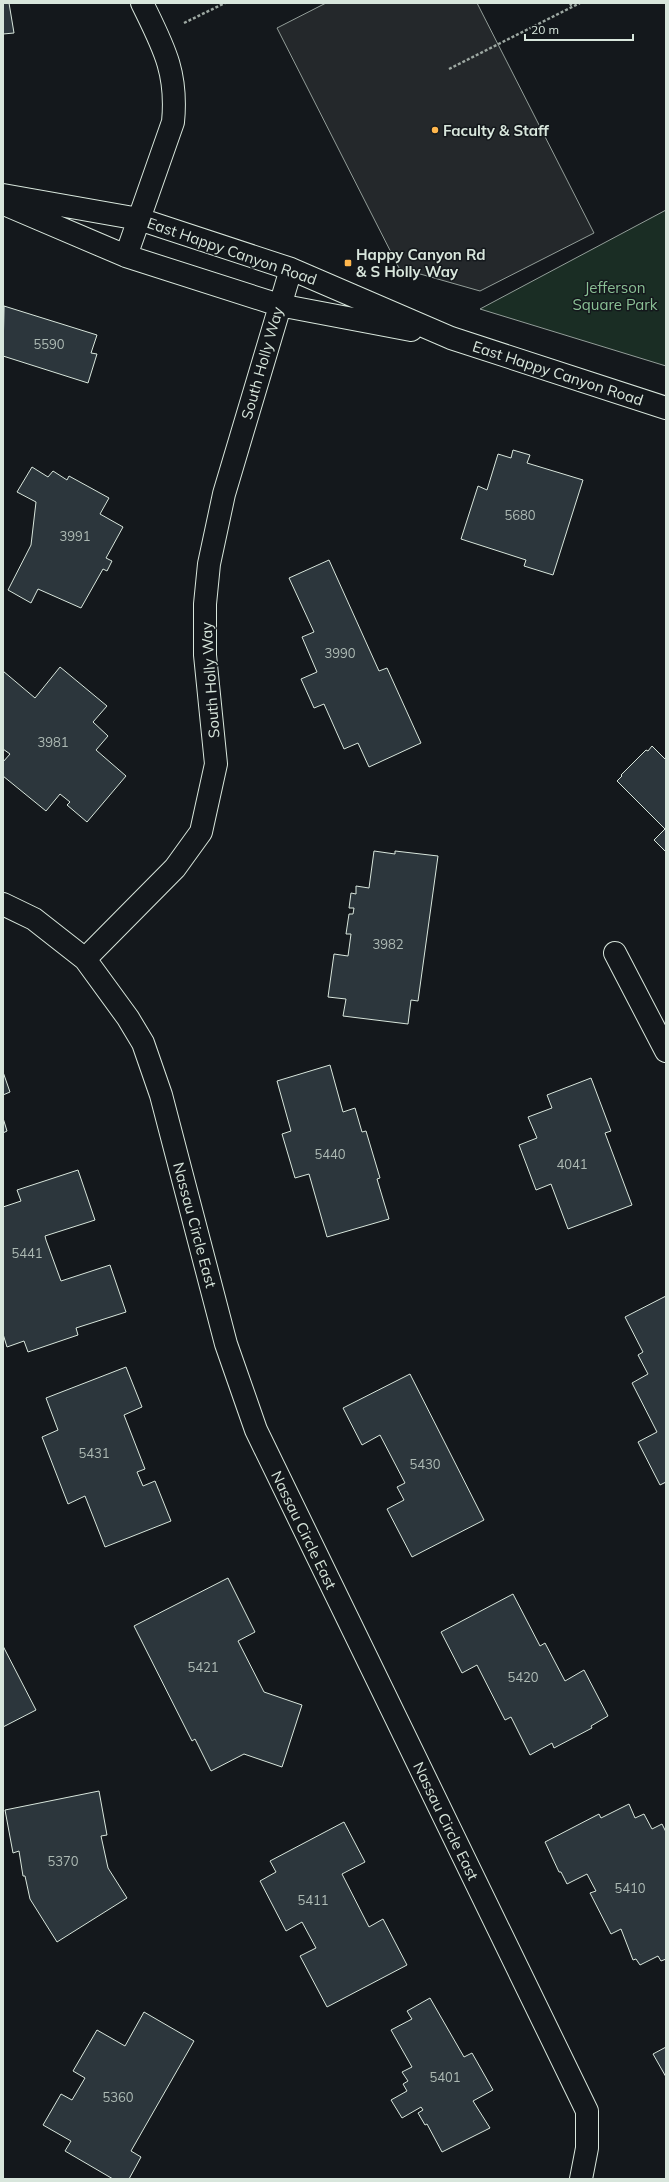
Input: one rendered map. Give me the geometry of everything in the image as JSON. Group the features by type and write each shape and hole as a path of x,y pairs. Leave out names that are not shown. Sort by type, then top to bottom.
{"street":[{"path":"126,256 174,115 175,101 173,77 168,56 142,3"},
{"name":"East Happy Canyon Road","path":"3,195 139,219 291,269 451,338 666,408"},
{"name":"East Happy Canyon Road","path":"3,204 126,256 279,306 451,338"},
{"name":"South Holly Way","path":"85,959 175,868 201,832 216,764 205,654 205,604 209,564 224,494 291,269"},
{"name":"Nassau Circle East","path":"3,904 34,919 85,959 128,1018 143,1043 161,1095 226,1344 256,1430 586,2111 587,2148 581,2179"},
{"path":"615,953 666,1052"}],"path":[{"path":"158,36 225,3"},
{"path":"570,3 572,7"},
{"path":"449,69 580,3"}],"green space":[{"name":"Jefferson Square Park","path":"666,210 666,366 480,309"}],"shaded area":[{"name":"Faculty & Staff","path":"326,3 477,3 594,233 480,291 399,268 277,28"}],"building":[{"path":"3,3 9,3 14,33 3,34"},
{"path":"4,306 97,335 91,353 97,354 88,383 3,356"},
{"path":"513,450 530,455 527,463 583,480 553,575 524,566 526,560 461,539 478,486 487,490 498,454 511,458"},
{"path":"32,467 48,477 53,471 67,480 69,476 109,498 100,514 123,527 106,558 112,561 107,571 103,569 81,608 38,589 31,603 8,590 31,545 36,502 17,492"},
{"path":"329,560 379,671 387,668 421,743 369,767 358,743 344,749 324,704 314,708 301,679 317,672 302,637 314,632 289,578"},
{"path":"60,667 107,706 93,722 108,736 96,750 126,776 87,822 67,805 70,802 60,794 46,811 3,776 3,762 10,754 3,749 3,671 35,698"},
{"path":"652,746 666,760 666,852 654,840 665,829 617,781 646,750 648,751"},
{"path":"374,851 395,854 395,851 438,856 418,1001 411,1000 408,1024 343,1016 346,999 328,997 334,954 348,956 351,934 346,934 349,914 353,914 354,908 349,908 351,893 356,894 356,886 369,888"},
{"path":"330,1065 343,1112 355,1108 362,1132 366,1131 380,1178 377,1179 389,1219 327,1237 309,1174 295,1178 282,1134 291,1131 277,1081"},
{"path":"3,1072 10,1092 3,1095"},
{"path":"591,1078 611,1131 605,1133 632,1205 568,1229 551,1184 536,1190 519,1145 537,1138 528,1117 552,1108 547,1095"},
{"path":"3,1118 7,1131 3,1133"},
{"path":"78,1170 95,1220 45,1236 46,1240 61,1281 110,1265 126,1312 76,1328 78,1335 28,1352 24,1341 7,1347 3,1334 3,1207 21,1201 17,1190"},
{"path":"666,1296 666,1482 660,1485 638,1442 657,1432 632,1383 648,1374 638,1355 643,1352 625,1317"},
{"path":"126,1367 142,1407 124,1415 145,1469 137,1472 143,1486 155,1481 171,1521 105,1547 85,1496 68,1504 42,1437 58,1430 46,1398"},
{"path":"410,1374 484,1520 412,1557 387,1509 404,1500 397,1487 405,1483 380,1435 362,1445 343,1408"},
{"path":"228,1578 255,1632 238,1641 264,1692 302,1705 282,1767 244,1754 211,1771 195,1739 192,1741 134,1626"},
{"path":"513,1594 540,1646 545,1643 565,1681 584,1670 608,1716 591,1726 592,1728 554,1748 552,1743 530,1755 511,1717 505,1720 477,1665 462,1673 441,1632"},
{"path":"3,1646 36,1710 3,1727"},
{"path":"99,1791 107,1835 101,1836 108,1868 127,1898 57,1942 30,1899 25,1876 23,1876 19,1851 13,1853 5,1810"},
{"path":"629,1804 635,1818 644,1814 652,1829 662,1824 666,1832 666,1959 661,1961 658,1956 640,1965 636,1959 633,1960 621,1929 611,1934 590,1893 596,1891 587,1874 567,1884 561,1872 559,1872 545,1842 599,1814 601,1818"},
{"path":"344,1822 365,1862 342,1874 369,1927 383,1919 407,1965 327,2007 300,1956 316,1948 302,1922 286,1931 260,1881 276,1872 270,1861"},
{"path":"430,1998 464,2057 472,2053 493,2090 473,2101 490,2128 442,2152 427,2124 425,2125 418,2113 423,2110 421,2107 402,2118 391,2100 407,2091 403,2084 408,2081 402,2072 412,2067 391,2030 412,2019 407,2011"},
{"path":"144,2012 194,2041 131,2151 141,2157 129,2179 113,2179 65,2151 71,2141 43,2125 61,2094 72,2100 85,2078 73,2071 97,2030 125,2046"},
{"path":"666,2047 666,2077 653,2054"}],"place":[{"name":"Faculty & Staff","path":"435,130"},
{"name":"Happy Canyon Rd & S Holly Way","path":"348,263"}]}
